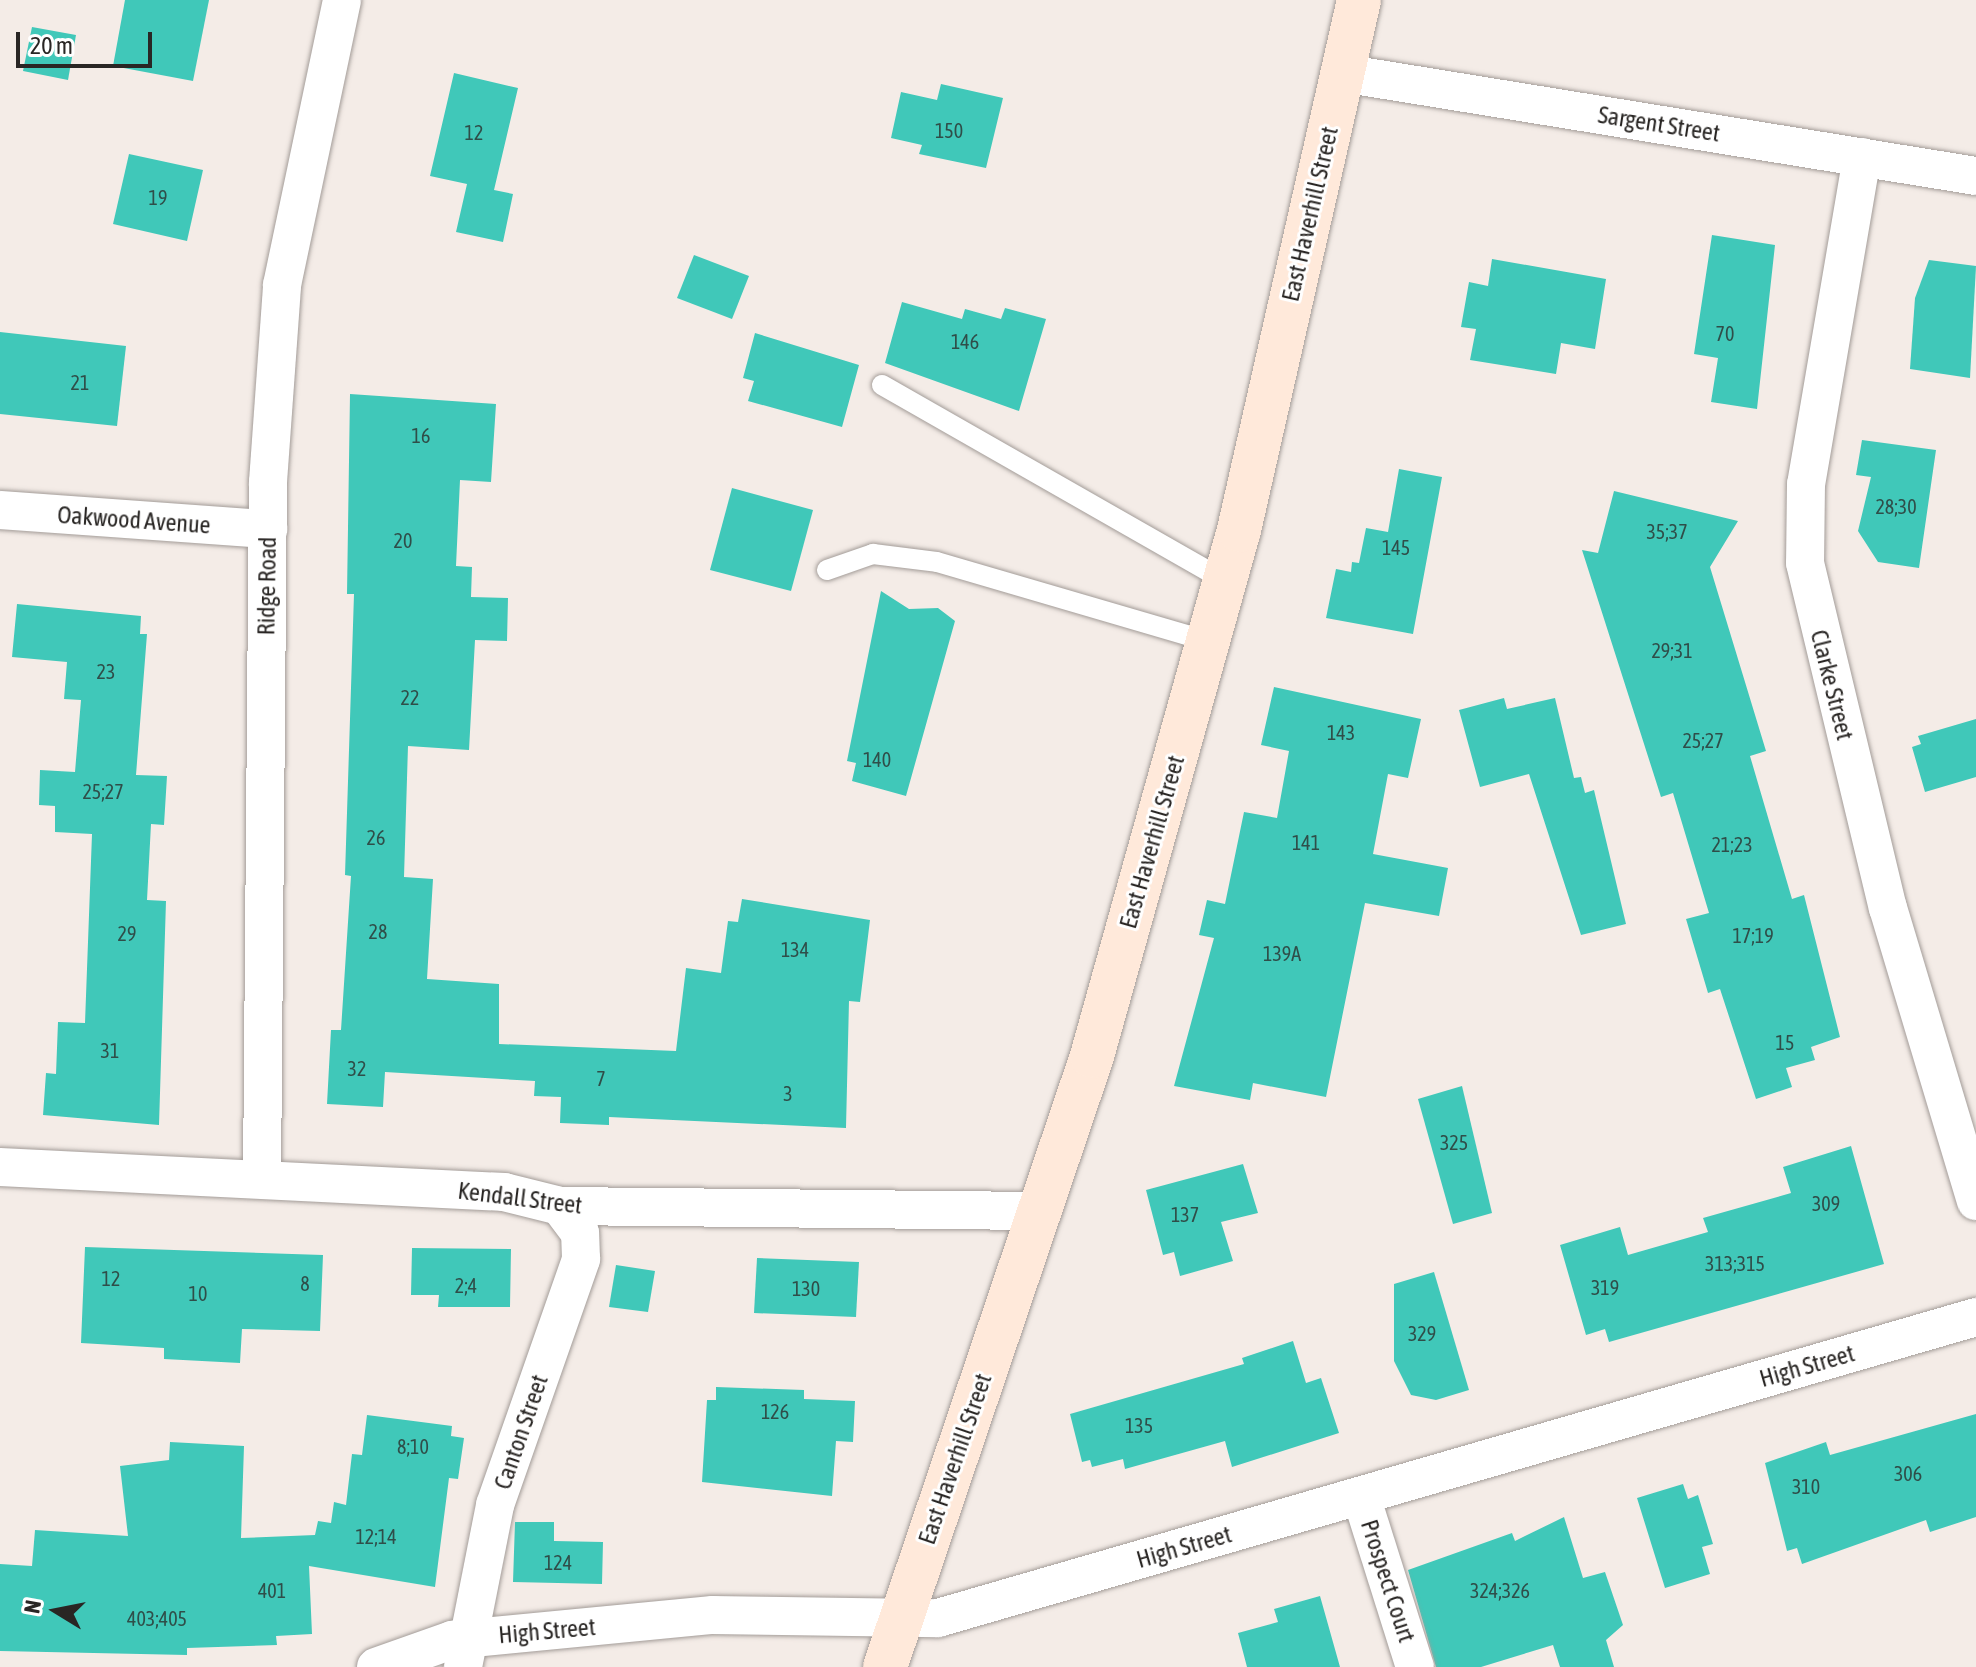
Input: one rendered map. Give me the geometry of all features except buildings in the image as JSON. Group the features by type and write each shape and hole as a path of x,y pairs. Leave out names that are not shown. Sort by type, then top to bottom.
{"main road":[{"name":"East Haverhill Street","path":"885,1667 1092,1056 1224,580 1359,0"}],"street":[{"name":"Ridge Road","path":"262,1179 268,529 282,285 342,0"},
{"name":"Sargent Street","path":"1342,73 1976,176"},
{"name":"Clarke Street","path":"1862,157 1806,484 1805,563 1888,908 1976,1201"},
{"name":"Oakwood Avenue","path":"0,510 268,529"},
{"name":"Kendall Street","path":"0,1167 504,1192 560,1206 1041,1211"},
{"name":"Canton Street","path":"466,1653 495,1505 581,1259 580,1233 560,1206"},
{"name":"High Street","path":"376,1667 713,1615 938,1618 1976,1317"},
{"name":"Prospect Court","path":"1361,1496 1415,1667"}],"lane":[{"path":"882,385 1224,580"},
{"path":"827,570 873,554 937,562 1207,641"}]}
